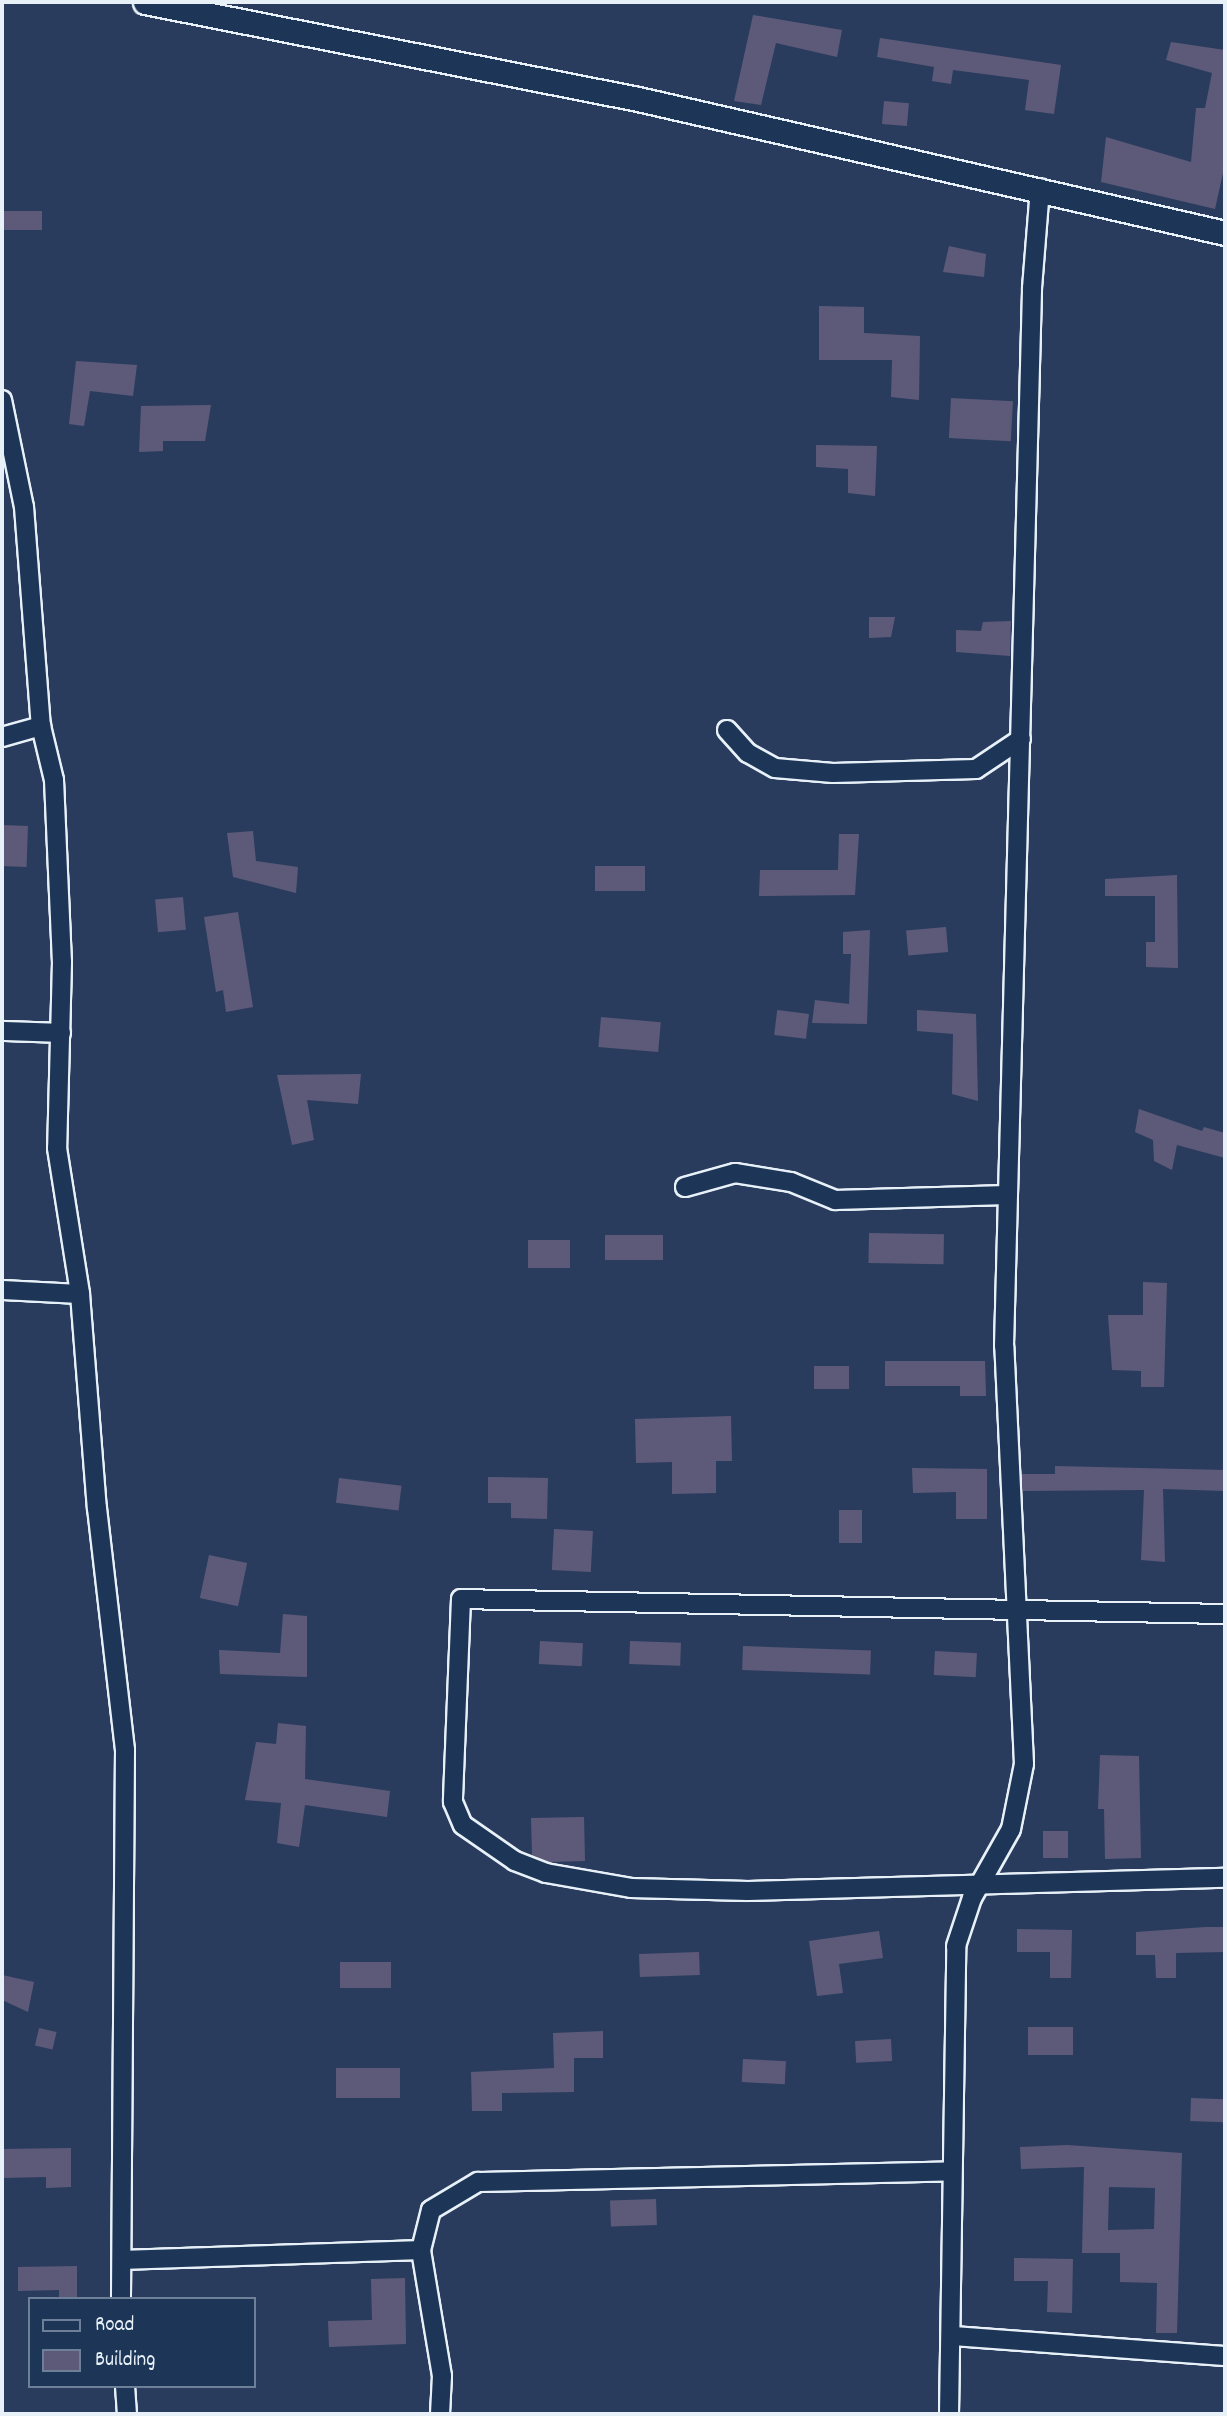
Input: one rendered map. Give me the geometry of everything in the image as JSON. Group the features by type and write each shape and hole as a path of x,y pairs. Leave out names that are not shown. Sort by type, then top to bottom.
{"street":[{"path":"145,2 361,44 1040,188 1225,233"},
{"path":"949,2414 952,2336 948,2171 956,1945 982,1884 1012,1829 1022,1789 1025,1732 1004,1346 1040,188"},
{"path":"2,400 24,507 41,726 54,780 61,1033 57,1147 62,1204 80,1294 97,1508 125,1750 121,2297"},
{"path":"2,737 41,726"},
{"path":"727,730 748,753 775,768 832,773 975,769 1021,739"},
{"path":"2,1031 61,1033"},
{"path":"685,1187 735,1173 791,1182 835,1200 1007,1195"},
{"path":"2,1290 80,1294"},
{"path":"1225,1614 1017,1606 461,1599 453,1802 463,1825 483,1844 546,1873 631,1888 1225,1878"},
{"path":"440,2414 442,2376 421,2250 431,2210 478,2182 948,2171"},
{"path":"122,2260 421,2250"},
{"path":"952,2336 1225,2356"},
{"path":"125,2388 127,2414"}],"building":[{"path":"753,15 842,30 837,57 776,43 761,105 734,101"},
{"path":"880,38 1061,65 1054,114 1025,110 1029,80 953,70 951,84 932,81 934,67 877,57"},
{"path":"1171,42 1225,50 1225,164 1215,209 1101,182 1106,137 1191,162 1196,108 1205,108 1212,73 1166,60"},
{"path":"884,101 909,103 907,126 882,124"},
{"path":"2,211 42,211 42,230 2,230"},
{"path":"949,246 986,254 984,277 943,272"},
{"path":"819,306 864,307 864,333 920,336 919,400 891,397 892,360 819,360"},
{"path":"76,361 137,365 133,396 90,391 84,426 69,424"},
{"path":"951,398 1013,401 1011,441 949,438"},
{"path":"211,405 205,441 163,441 163,451 139,452 141,406"},
{"path":"816,445 877,446 875,496 848,493 848,469 816,467"},
{"path":"869,617 895,617 891,637 869,638"},
{"path":"1011,621 1010,656 956,652 956,630 981,631 983,622"},
{"path":"2,825 28,826 27,867 2,866"},
{"path":"253,831 256,861 298,867 296,893 233,877 227,833"},
{"path":"839,834 859,834 855,895 759,896 760,870 838,870"},
{"path":"595,866 645,866 645,891 595,891"},
{"path":"1177,875 1178,968 1146,967 1146,942 1155,942 1155,896 1105,896 1105,879"},
{"path":"183,897 186,930 158,932 155,899"},
{"path":"238,912 253,1007 226,1012 223,990 216,992 204,917"},
{"path":"946,927 948,952 908,955 906,930"},
{"path":"870,930 867,1024 812,1023 815,1000 849,1004 851,954 843,954 843,932"},
{"path":"777,1010 809,1014 806,1039 774,1035"},
{"path":"917,1010 976,1014 978,1101 952,1094 953,1034 917,1031"},
{"path":"601,1017 661,1022 658,1052 598,1047"},
{"path":"361,1074 358,1104 307,1100 314,1140 292,1145 277,1075"},
{"path":"1139,1109 1202,1131 1204,1127 1225,1133 1225,1158 1177,1145 1172,1170 1154,1161 1153,1140 1135,1132"},
{"path":"869,1233 944,1234 943,1264 868,1263"},
{"path":"605,1235 663,1235 663,1260 605,1260"},
{"path":"528,1240 570,1240 570,1268 528,1268"},
{"path":"1143,1282 1167,1283 1164,1387 1141,1387 1141,1371 1112,1370 1108,1315 1143,1315"},
{"path":"885,1361 985,1361 986,1396 960,1396 960,1386 885,1386"},
{"path":"814,1366 849,1366 849,1389 814,1389"},
{"path":"731,1416 732,1461 716,1461 716,1493 672,1494 672,1462 636,1463 635,1419"},
{"path":"1055,1466 1225,1470 1225,1491 1163,1489 1165,1562 1141,1560 1144,1490 1022,1491 1022,1474 1055,1474"},
{"path":"912,1468 987,1469 987,1519 956,1519 956,1492 913,1493"},
{"path":"488,1477 548,1478 547,1519 511,1518 511,1503 488,1503"},
{"path":"339,1478 402,1486 398,1510 336,1503"},
{"path":"839,1510 862,1510 862,1543 839,1543"},
{"path":"554,1529 593,1531 591,1572 552,1570"},
{"path":"209,1555 247,1563 238,1606 200,1598"},
{"path":"283,1614 307,1616 307,1677 220,1674 219,1650 280,1653"},
{"path":"540,1641 583,1643 582,1666 539,1664"},
{"path":"630,1641 681,1643 680,1666 629,1664"},
{"path":"743,1646 871,1650 870,1674 742,1670"},
{"path":"935,1651 977,1653 976,1677 934,1675"},
{"path":"278,1723 306,1726 305,1779 390,1791 387,1817 305,1805 299,1847 277,1843 281,1803 245,1800 256,1742 276,1744"},
{"path":"1100,1755 1139,1756 1141,1858 1105,1859 1104,1809 1098,1809"},
{"path":"584,1817 585,1861 549,1862 532,1855 531,1818"},
{"path":"1043,1831 1068,1831 1068,1858 1043,1858"},
{"path":"1225,1927 1225,1952 1176,1953 1176,1978 1156,1978 1155,1955 1136,1955 1136,1932"},
{"path":"1017,1929 1072,1930 1071,1978 1050,1978 1050,1952 1017,1952"},
{"path":"879,1931 883,1958 839,1964 843,1993 817,1996 809,1941"},
{"path":"699,1952 700,1975 640,1977 639,1954"},
{"path":"340,1962 391,1962 391,1988 340,1988"},
{"path":"2,1975 34,1982 28,2012 2,2000"},
{"path":"1028,2027 1073,2027 1073,2055 1028,2055"},
{"path":"39,2028 57,2032 52,2050 35,2046"},
{"path":"603,2031 603,2058 574,2058 574,2092 502,2093 502,2111 472,2111 471,2072 554,2068 553,2033"},
{"path":"891,2039 892,2061 856,2063 855,2041"},
{"path":"743,2059 786,2061 785,2084 742,2082"},
{"path":"336,2068 400,2068 400,2098 336,2098"},
{"path":"1191,2098 1225,2099 1224,2122 1190,2121"},
{"path":"1067,2145 1182,2153 1177,2333 1156,2333 1157,2283 1120,2282 1120,2253 1082,2253 1084,2167 1021,2169 1020,2147","holes":["1109,2187 1155,2188 1154,2229 1108,2230"]},
{"path":"71,2148 71,2187 46,2188 46,2177 2,2178 2,2149"},
{"path":"656,2199 657,2225 611,2227 610,2201"},
{"path":"1014,2258 1073,2259 1072,2313 1047,2312 1048,2281 1014,2281"},
{"path":"77,2266 77,2297 59,2297 59,2290 18,2291 18,2267"},
{"path":"405,2278 406,2344 329,2347 328,2321 372,2320 371,2279"}]}
